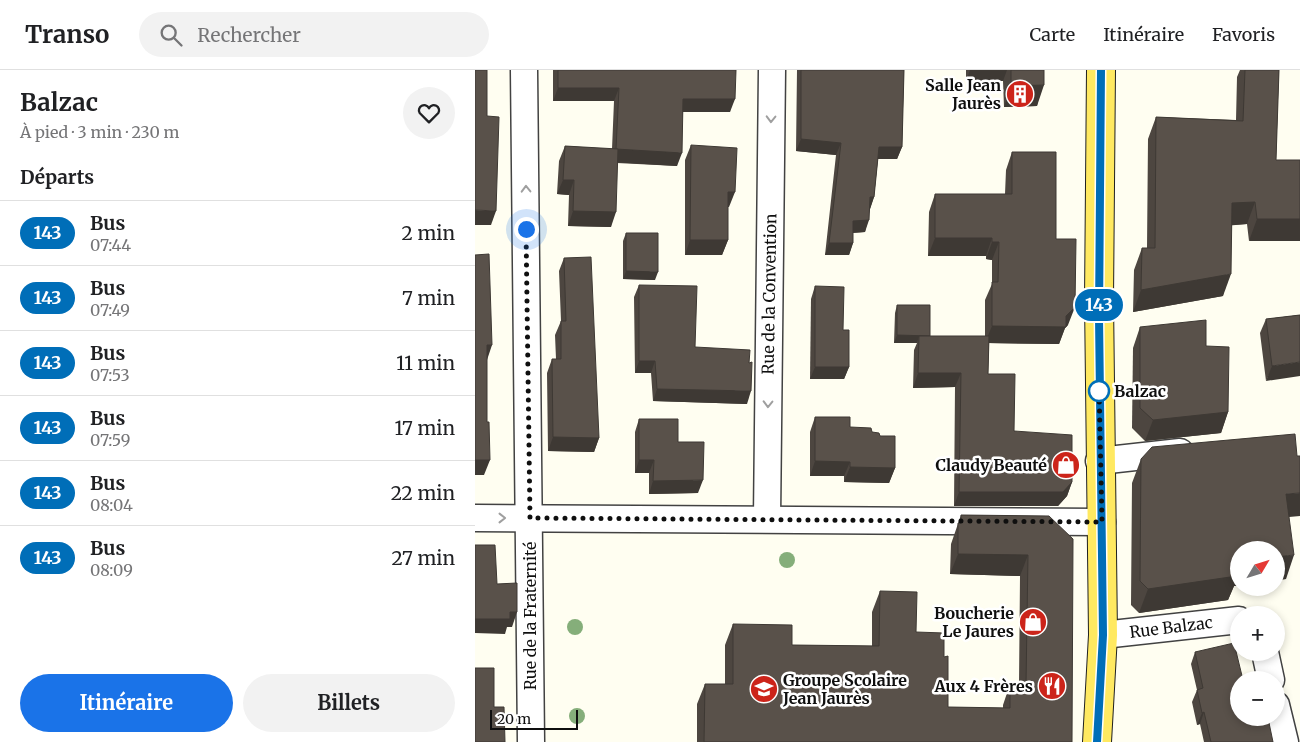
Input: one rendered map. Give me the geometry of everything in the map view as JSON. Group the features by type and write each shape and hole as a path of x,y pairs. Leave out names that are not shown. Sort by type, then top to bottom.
{"main road":[{"path":"1097,742 1103,635 1102,522 1099,461 1101,70"}],"street":[{"name":"Rue de la Fraternité","path":"524,70 531,742"},
{"name":"Rue de la Convention","path":"767,518 772,70"},
{"path":"1099,461 1208,449"},
{"path":"475,518 767,518 1102,522"},
{"name":"Rue Balzac","path":"1103,635 1230,621"},
{"path":"1281,726 1285,742"}],"building":[{"path":"475,70 487,70 487,116 499,117 496,211 475,210"},
{"path":"558,70 736,70 735,99 683,99 682,153 616,149 619,88 558,88"},
{"path":"801,70 904,70 902,147 879,147 874,197 870,197 869,220 853,221 853,243 829,243 841,143 801,139"},
{"path":"1011,70 1044,70 1044,85 1011,86"},
{"path":"1245,70 1279,70 1276,160 1300,160 1300,219 1257,219 1255,202 1232,203 1231,274 1141,290 1142,248 1155,248 1156,117 1243,121"},
{"path":"691,145 737,148 735,192 728,192 728,240 690,240"},
{"path":"565,146 618,149 616,212 573,211 574,180 563,180"},
{"path":"1012,152 1056,152 1056,239 1076,239 1075,307 1066,316 1066,327 992,326 992,282 998,282 999,242 992,242 992,238 935,238 935,194 1012,194"},
{"path":"626,233 658,233 658,272 626,271"},
{"path":"489,254 492,345 487,345 487,422 489,422 490,460 475,460 475,255"},
{"path":"591,257 599,438 553,437 552,359 561,359 561,321 566,321 564,258"},
{"path":"639,285 697,286 695,347 750,350 749,363 752,362 751,391 657,389 655,361 639,361"},
{"path":"815,286 844,287 843,330 849,330 849,367 815,367"},
{"path":"897,305 930,305 930,336 897,335"},
{"path":"1300,315 1300,362 1272,366 1266,319"},
{"path":"1206,320 1206,346 1229,347 1228,412 1153,420 1140,408 1140,327"},
{"path":"919,336 989,336 988,374 1015,374 1014,431 1072,435 1072,482 1063,492 959,492 961,373 918,373"},
{"path":"815,417 850,417 850,427 871,428 872,432 879,433 880,436 895,436 895,468 850,467 850,462 815,461"},
{"path":"639,419 678,419 678,442 704,442 703,480 653,481 654,460 639,460"},
{"path":"1295,434 1297,456 1300,456 1300,493 1286,494 1294,555 1285,556 1285,541 1230,541 1230,577 1148,589 1140,581 1141,459 1152,447"},
{"path":"961,515 1049,516 1073,539 1072,742 704,742 705,684 733,684 733,624 792,625 792,645 879,646 880,591 917,592 916,632 944,633 944,657 948,656 948,707 1010,708 1010,684 1026,684 1028,555 958,554 958,523 961,523"},
{"path":"475,545 495,545 497,584 517,583 517,612 510,612 510,619 475,619"},
{"path":"1230,644 1230,661 1238,661 1241,671 1230,671 1230,726 1270,726 1273,742 1211,742 1197,690 1203,688 1195,652"},
{"path":"475,668 494,668 494,707 504,707 505,742 475,742"}],"bus line":[{"name":"143","path":"1097,742 1103,635 1102,522 1099,461 1101,70"}],"place":[{"name":"Salle Jean Jaurès","path":"1020,94"},
{"name":"Balzac","path":"1099,391"},
{"name":"Claudy Beauté","path":"1066,465"},
{"name":"Boucherie Le Jaures","path":"1033,622"},
{"name":"Aux 4 Frères","path":"1052,686"},
{"name":"Groupe Scolaire Jean Jaurès","path":"764,689"}],"route":[{"path":"526,229 530,518 786,518 1102,522 1099,461 1099,388 1099,391"}]}
